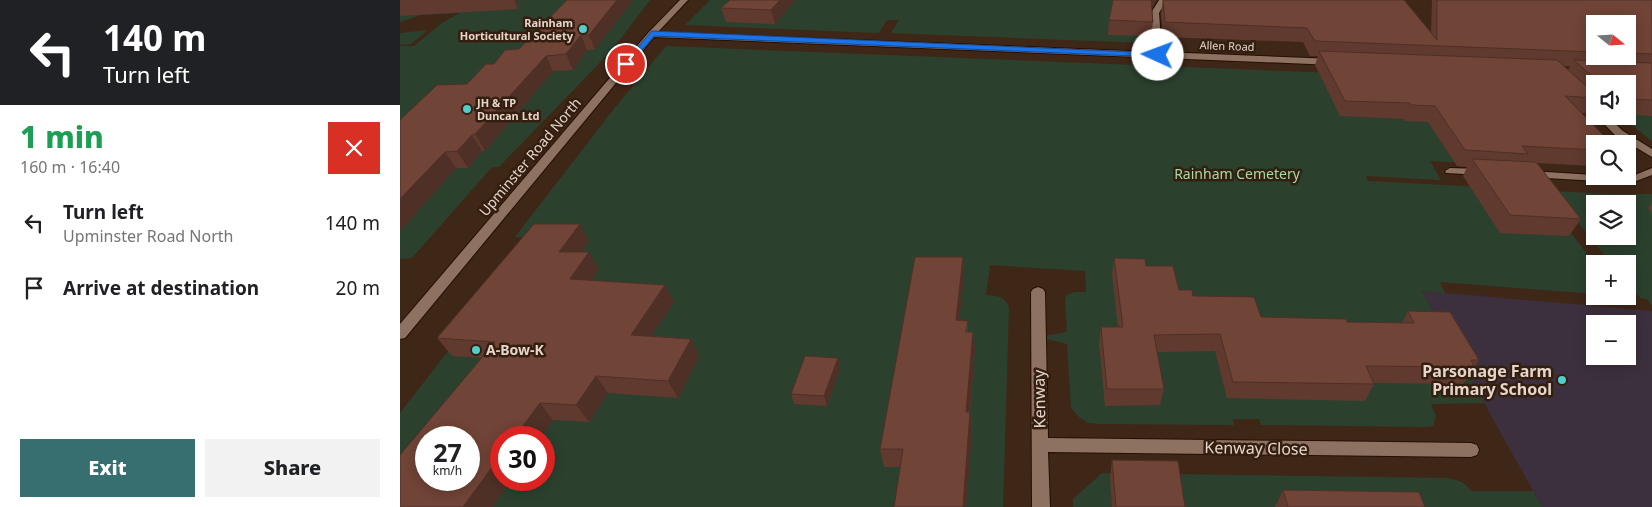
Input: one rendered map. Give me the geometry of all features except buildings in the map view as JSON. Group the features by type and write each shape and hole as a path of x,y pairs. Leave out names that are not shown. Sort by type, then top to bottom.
{"street":[{"name":"Upminster Road North","path":"400,334 652,34 684,0"},
{"path":"1158,55 1155,13 1164,0"},
{"name":"Allen Road","path":"652,34 1345,62"},
{"path":"1611,125 1619,133 1652,154"},
{"path":"1450,171 1498,173"},
{"path":"1517,174 1630,180 1652,171"},
{"name":"Kenway","path":"1038,292 1041,507"},
{"name":"Kenway Close","path":"1040,445 1471,450"}],"shaded area":[{"name":"Parsonage Farm Primary School","path":"1422,291 1652,311 1652,507 1542,507"}],"green space":[{"path":"400,0 650,0 612,50 499,167 492,167 412,258 400,259 400,46 414,46 442,23 460,13 421,15 400,22"},
{"path":"710,0 1142,0 1146,43 891,33 899,20 887,20 879,33 685,25"},
{"path":"428,30 411,44 400,45 400,33"},
{"name":"Rainham Cemetery","path":"666,46 1532,81 1586,123 1586,125 1601,135 1586,135 1586,166 1555,164 1516,150 1480,164 1430,161 1441,180 1366,176 1368,181 1538,190 1588,255 1586,255 1586,293 1440,282 1445,293 1422,291 1484,403 1431,404 1436,416 1433,426 1261,425 1259,419 1233,419 1234,425 1088,423 1071,408 1067,344 1039,337 1067,332 1065,299 1067,295 1075,292 1086,292 1085,271 990,265 986,295 1000,297 1009,307 1003,507 400,507 400,413 456,341 575,240 515,237 613,110"},
{"path":"1636,85 1652,86 1652,141 1632,125 1636,125"},
{"path":"1552,191 1652,194 1652,306 1647,299 1640,298 1636,293 1636,255 1605,255 1596,245 1636,245 1636,195 1586,195 1586,232"},
{"path":"1102,473 1448,478 1462,482 1472,491 1533,491 1542,507 1073,507 1073,499"}],"place":[{"name":"Rainham Horticultural Society","path":"583,29"},
{"name":"JH & TP Duncan Ltd","path":"467,109"},
{"name":"A-Bow-K","path":"476,350"},
{"name":"Parsonage Farm Primary School","path":"1562,380"}],"route":[{"path":"626,64 652,34 1158,55"}]}
